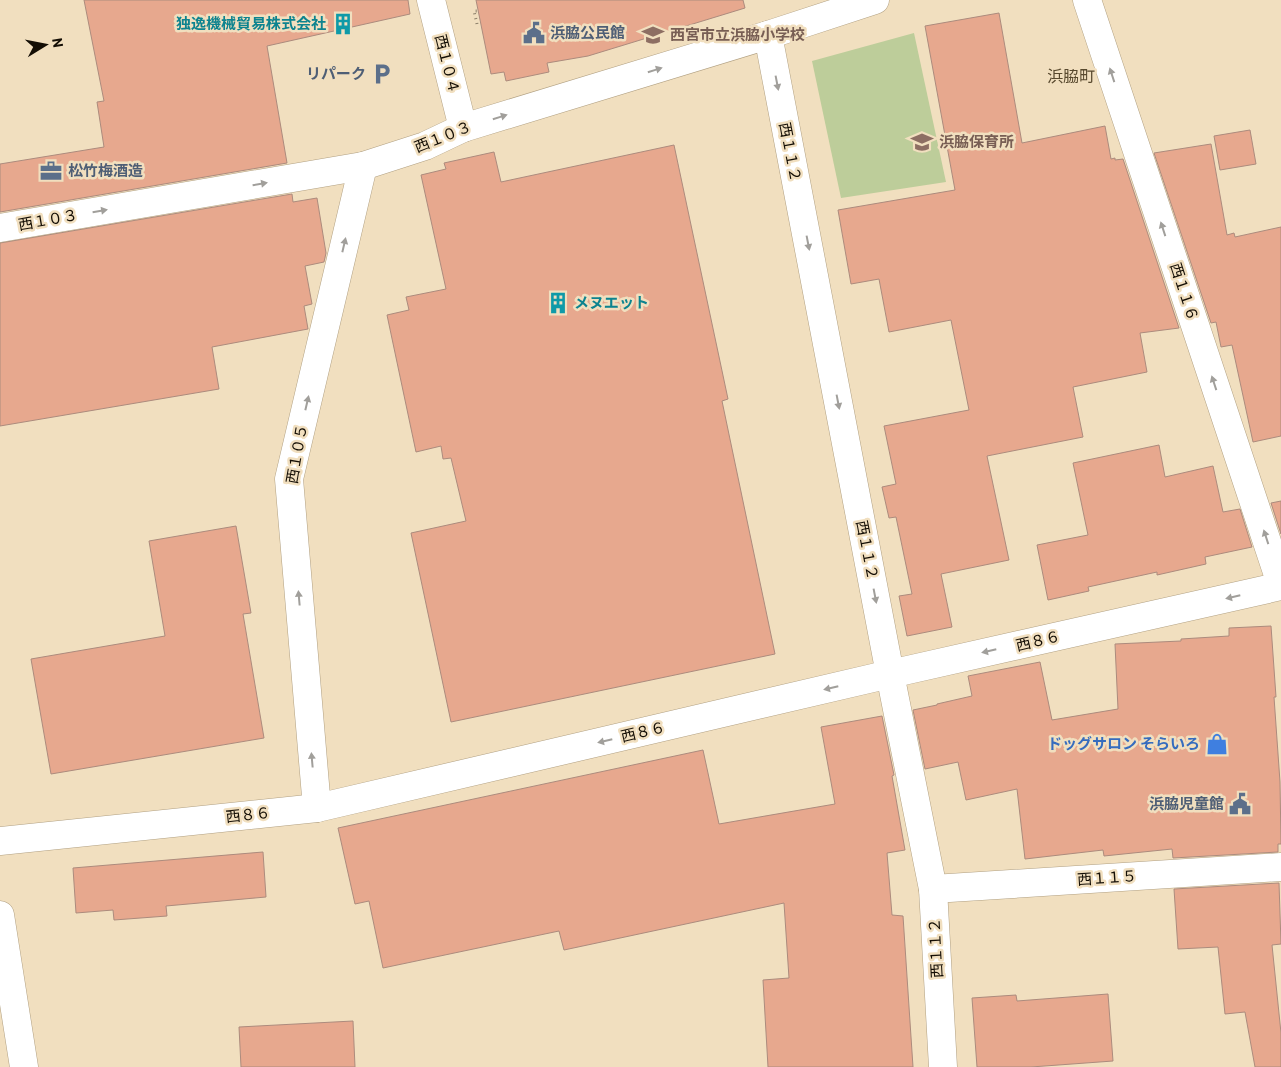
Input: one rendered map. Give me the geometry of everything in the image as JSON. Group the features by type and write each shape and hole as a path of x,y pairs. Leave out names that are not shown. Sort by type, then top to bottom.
{"street":[{"name":"西１０４","path":"431,0 463,128"},
{"name":"西１０３","path":"0,228 363,166 424,146 463,128 768,35 875,0"},
{"name":"西１１６","path":"1087,0 1281,585"},
{"name":"西１１２","path":"768,35 933,889 942,1067"},
{"name":"西１０５","path":"316,808 289,479 363,166"},
{"name":"西８６","path":"0,841 316,808 1281,585"},
{"name":"西１１５","path":"933,889 1281,867"},
{"path":"0,916 24,1067"}],"path":[{"path":"476,19 474,11 478,11"}],"green space":[{"path":"914,33 946,182 841,198 812,61"}],"building":[{"path":"84,0 408,0 410,14 267,46 287,163 0,212 0,164 104,147 97,102 104,101"},
{"path":"476,0 743,0 745,8 588,56 547,63 549,72 506,81 504,72 491,74"},
{"path":"999,13 1022,143 1105,126 1111,159 1123,159 1179,328 1140,333 1147,372 1073,387 1083,437 987,456 1009,560 941,574 952,627 907,636 899,596 912,594 896,517 889,518 882,487 896,484 884,426 969,410 951,320 889,332 879,279 851,284 838,210 955,190 925,26"},
{"path":"1250,130 1256,164 1220,170 1214,136"},
{"path":"1211,144 1227,235 1234,233 1235,237 1281,227 1281,436 1253,442 1232,345 1221,347 1216,322 1211,323 1154,153"},
{"path":"674,145 728,399 722,401 775,654 451,722 411,533 466,521 451,458 443,459 441,446 416,452 387,315 409,310 406,297 446,289 421,175 446,169 444,163 494,152 501,182"},
{"path":"292,194 293,202 317,198 326,253 324,262 305,266 312,304 304,306 308,329 212,347 219,389 0,426 0,243"},
{"path":"1159,445 1165,477 1213,466 1223,512 1240,509 1252,547 1205,557 1206,564 1157,575 1157,572 1088,587 1089,591 1048,600 1037,545 1088,535 1073,463"},
{"path":"1281,501 1281,534 1271,503"},
{"path":"236,526 251,613 243,614 264,738 51,774 31,659 165,636 149,541"},
{"path":"1271,626 1280,782 1281,844 1278,844 1278,852 1173,858 1172,849 1104,856 1103,850 1025,859 1017,789 966,800 958,762 925,769 913,710 972,696 968,676 1040,662 1052,720 1118,709 1115,644 1181,641 1181,639 1229,636 1229,628"},
{"path":"882,716 894,775 892,776 905,850 887,853 892,915 903,916 913,1067 768,1067 763,980 789,978 784,903 564,950 559,931 383,968 369,901 355,904 338,828 703,750 719,824 835,804 821,727"},
{"path":"263,852 266,897 166,906 167,916 114,920 113,910 76,913 73,868"},
{"path":"1279,883 1281,944 1272,945 1281,1033 1281,1067 1255,1067 1245,1012 1225,1014 1218,947 1178,949 1174,889"},
{"path":"1108,994 1113,1061 1031,1067 977,1067 972,998 1016,995 1017,1001"},
{"path":"353,1021 355,1067 241,1067 239,1027"}],"place":[{"name":"独逸機械貿易株式会社","path":"343,24"},
{"name":"浜脇公民館","path":"534,33"},
{"name":"西宮市立浜脇小学校","path":"653,35"},
{"name":"リパーク","path":"382,74"},
{"name":"浜脇保育所","path":"922,142"},
{"name":"松竹梅酒造","path":"51,171"},
{"name":"メヌエット","path":"558,303"},
{"name":"ドッグサロン そらいろ","path":"1217,744"},
{"name":"浜脇児童館","path":"1240,804"}],"district":[{"name":"浜脇町","path":"1071,76"}]}
